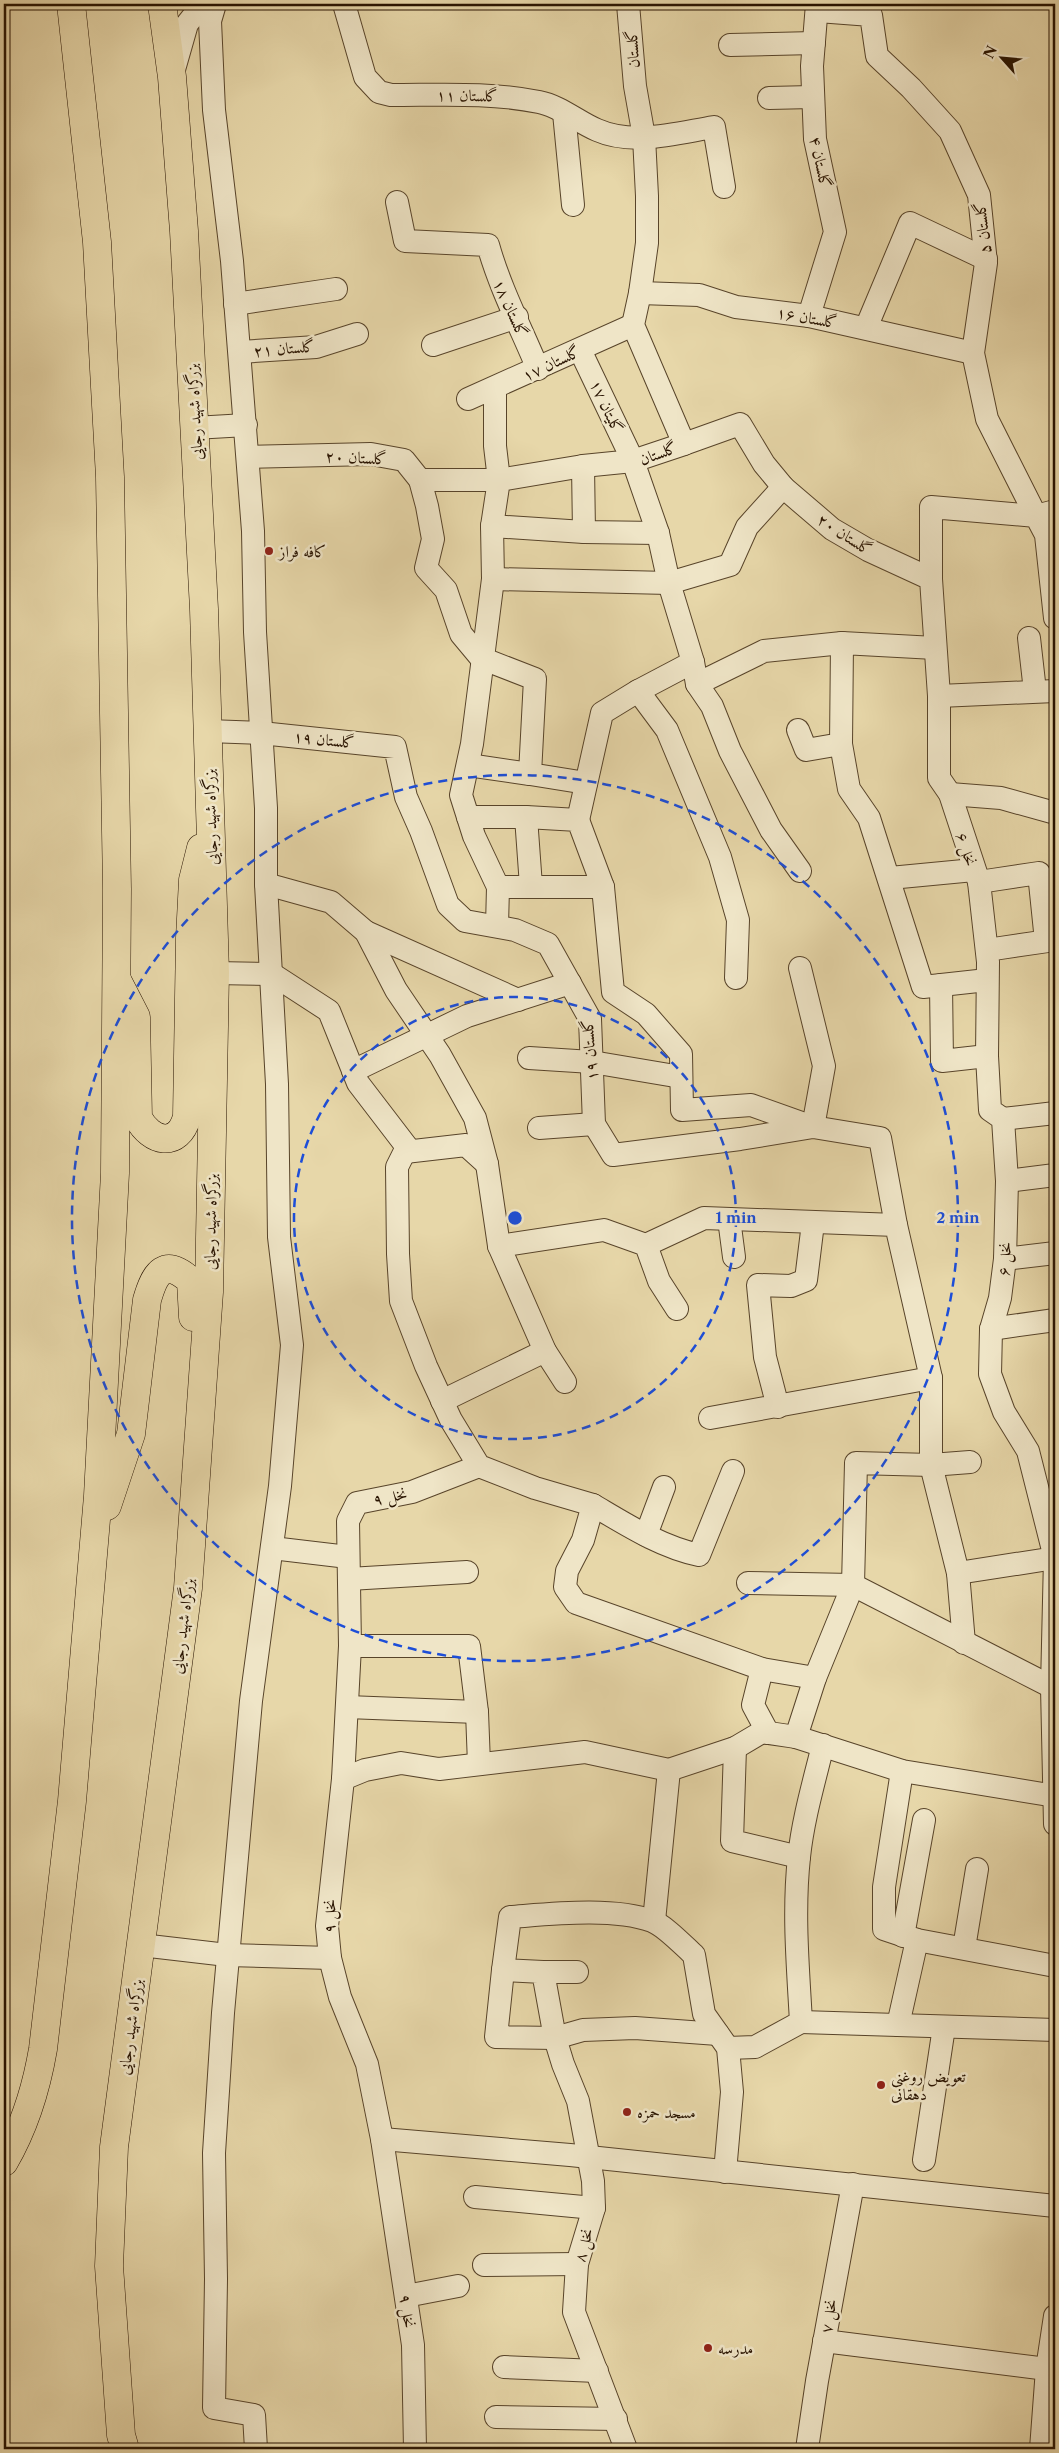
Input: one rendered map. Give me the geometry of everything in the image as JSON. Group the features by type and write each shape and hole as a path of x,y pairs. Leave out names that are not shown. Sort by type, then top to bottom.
{"highway":[{"path":"4,2162 30,2109 43,2049 72,1800 94,1542 115,1173 117,889 110,477 97,242 71,4"},
{"name":"بزرگراه شهید رجایی","path":"123,2442 109,2266 110,2207 114,2147 188,1588 209,1292 215,973 204,609 172,77 162,4"},
{"path":"116,979 136,1017 138,1118 145,1130 157,1138 171,1137 178,1134 184,1128 187,1117 190,938 193,880 210,809"},
{"path":"94,1542 131,1434 147,1300 153,1280 161,1270 170,1268 178,1270 191,1281 192,1348 200,1413"}],"street":[{"path":"172,77 187,24 203,4"},
{"path":"215,4 210,21 214,110 246,425 266,808 266,884 277,1084 279,1237 292,1345 280,1486 251,1701 227,1955 214,2153 216,2278 214,2408 254,2415 256,2449"},
{"name":"گلستان ۱۱","path":"344,4 365,77 379,92 391,95 501,95 542,103 564,112 598,131 620,137 644,137 714,128 724,188"},
{"name":"گلستان","path":"628,4 634,86 644,137 648,196 647,243 640,293 633,325 684,444 633,462 658,532 669,584 695,673 712,706 730,751 771,830 800,871"},
{"name":"گلستان ۴","path":"809,316 834,232 815,139 812,97 814,43 818,7"},
{"name":"گلستان ۵","path":"818,7 871,15 877,56 911,88 950,131 978,195 986,259 973,353 987,419 1046,514 1046,535 1055,618"},
{"path":"730,45 814,43"},
{"path":"770,98 812,97"},
{"path":"564,112 573,204"},
{"name":"گلستان ۱۸","path":"397,202 405,241 488,245 495,272 517,317 538,369"},
{"path":"866,328 910,223 986,259"},
{"path":"235,304 336,289"},
{"name":"گلستان ۱۶","path":"640,293 699,295 736,307 809,316 973,353"},
{"path":"433,345 517,317"},
{"name":"گلستان ۱۷","path":"468,399 495,389 633,325"},
{"name":"گلستان ۲۱","path":"240,352 316,347 357,334"},
{"name":"گلیتان ۱۷","path":"580,350 633,462"},
{"path":"495,389 495,446 499,480 492,526 493,579 481,658 472,744 461,795 468,817 498,886 496,926"},
{"name":"گلستان ۲۰","path":"684,444 740,424 764,464 783,487 832,529 868,550 931,579"},
{"path":"194,428 246,425"},
{"name":"گلستان ۲۰","path":"248,457 371,454 404,460 420,480"},
{"path":"530,774 535,679 481,658 461,634 446,590 426,568 433,539 420,480 499,480 583,466 633,462"},
{"path":"583,466 584,532"},
{"path":"493,579 669,584 730,565 747,527 783,487"},
{"path":"1029,638 1045,691 939,696 934,648 931,579 931,506 1046,514"},
{"path":"492,526 584,532 658,532"},
{"path":"800,968 824,1066 813,1127 751,1105 682,1110 681,1054 646,1014 612,992 603,888 578,820 602,713 638,691 764,651 842,643 934,648"},
{"path":"842,643 841,744 849,789 870,818 923,987 987,980"},
{"path":"638,691 667,730 720,857 738,920 736,978"},
{"name":"نخل ۶","path":"939,696 940,778 950,794 976,876 986,950 987,1056 990,1110 1003,1119 1007,1181 1005,1260 1000,1298 991,1329 990,1374 1004,1412 1028,1451 1055,1558 1052,1687 1055,1824"},
{"path":"798,730 806,750 841,744"},
{"path":"208,731 261,733"},
{"name":"گلستان ۱۹","path":"261,733 395,747 406,797 421,831 448,905 465,921 515,930 548,944 590,1019 594,1124 613,1155 740,1139 813,1127 880,1138 896,1225"},
{"path":"468,765 586,783"},
{"path":"950,794 1001,798 1055,813"},
{"path":"468,817 526,817 578,820"},
{"path":"526,817 531,886"},
{"path":"890,878 1039,873 1050,941 986,950"},
{"path":"266,884 331,902 366,932 518,1000"},
{"path":"498,886 603,888"},
{"path":"366,932 396,990 440,1055 475,1118 487,1164 499,1246 545,1351 565,1382"},
{"path":"215,973 272,974 330,1011 358,1083 407,1147 397,1167 398,1254 401,1300 442,1401 479,1466 535,1488 593,1505 646,1535 680,1551 699,1555 733,1471"},
{"path":"353,1071 466,1016 570,983"},
{"path":"941,985 942,1061 987,1056"},
{"path":"529,1058 592,1062 681,1077"},
{"path":"1003,1119 1055,1112"},
{"path":"539,1128 594,1124"},
{"path":"405,1152 466,1145 487,1164"},
{"path":"1007,1181 1055,1175"},
{"path":"499,1246 604,1230 646,1245 704,1218 896,1225 931,1378 931,1465 958,1573 964,1644"},
{"path":"730,1219 734,1257"},
{"path":"778,1407 765,1357 758,1285 791,1286 806,1280 813,1223"},
{"path":"646,1245 659,1281 677,1309"},
{"path":"1005,1260 1055,1253"},
{"path":"991,1329 1055,1320"},
{"path":"442,1401 545,1351"},
{"path":"710,1418 931,1378"},
{"path":"796,1737 815,1678 853,1586 856,1463 931,1465 970,1462"},
{"name":"نخل ۹","path":"415,2449 413,2345 382,2139 367,2064 340,1997 330,1958 328,1918 343,1779 350,1646 348,1521 357,1503 412,1492 479,1466"},
{"path":"646,1535 664,1488"},
{"path":"593,1505 583,1540 567,1571 565,1587 576,1603 762,1669 815,1678"},
{"path":"272,1548 349,1568 467,1572"},
{"path":"958,1573 1055,1558"},
{"path":"748,1583 853,1586 1052,1687"},
{"path":"350,1646 469,1646 477,1712 479,1764"},
{"path":"762,1669 753,1705 768,1732"},
{"path":"347,1707 477,1712"},
{"path":"343,1779 365,1770 401,1763 439,1769 585,1752 669,1770 735,1748 762,1732 768,1732 796,1737 902,1771 1055,1796"},
{"path":"801,2022 796,1939 799,1857 807,1808 823,1745"},
{"path":"735,1748 732,1841 799,1857"},
{"path":"654,1922 669,1770"},
{"path":"902,1771 884,1887 884,1929 910,1938 1055,1966"},
{"path":"898,2025 924,1820"},
{"path":"964,1948 977,1869"},
{"path":"725,2172 732,2092 723,2041 704,2014 694,1955 654,1922 627,1916 571,1913 510,1917 496,2037 555,2038 583,2030 635,2028 723,2041 755,2047 801,2022 1055,2030"},
{"path":"141,1945 227,1955 330,1958"},
{"path":"503,1970 577,1972"},
{"name":"نخل ۸","path":"543,1972 555,2038 578,2101 593,2181 594,2208 577,2264 574,2312 626,2449"},
{"path":"924,2160 944,2026"},
{"path":"382,2139 852,2184 1055,2206"},
{"name":"نخل ۷","path":"808,2449 824,2341 852,2184"},
{"path":"475,2198 594,2208"},
{"path":"484,2264 577,2264"},
{"path":"406,2296 458,2286"},
{"path":"1041,2449 1051,2370 1055,2316"},
{"path":"824,2341 1051,2370"},
{"path":"504,2367 597,2371"},
{"path":"496,2417 616,2419"}],"place":[{"name":"کافه فراز","path":"269,551"},
{"name":"تعویض روغنی دهقانی","path":"881,2085"},
{"name":"مسجد حمزه","path":"627,2112"},
{"name":"مدرسه","path":"708,2348"}]}
